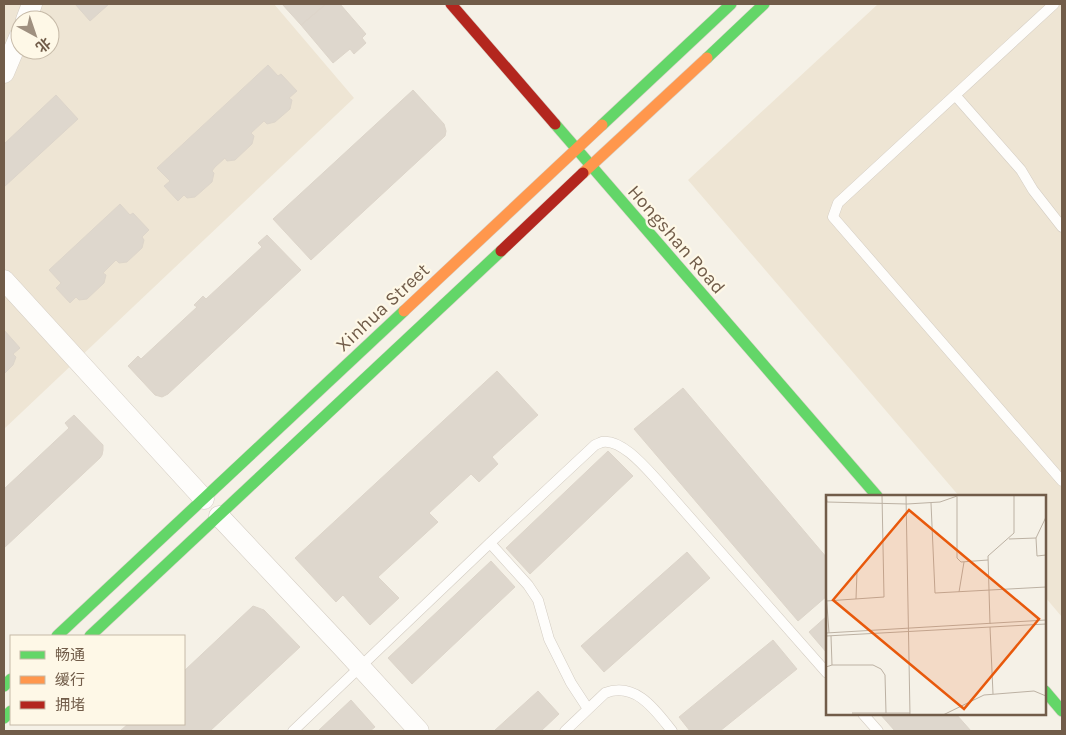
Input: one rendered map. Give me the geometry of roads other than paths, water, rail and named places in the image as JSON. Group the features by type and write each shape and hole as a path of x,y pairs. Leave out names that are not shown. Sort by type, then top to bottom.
{"main road":[{"name":"Hongshan Road","path":"451,4 876,495"},
{"name":"Xinhua Street","path":"58,635 731,4"},
{"path":"91,635 764,4"},
{"path":"1046,692 1062,711"}],"street":[{"path":"4,73 10,59"},
{"path":"4,280 204,499"},
{"path":"219,516 419,731"}],"lane":[{"path":"1054,4 838,203 833,217 1062,481"},
{"path":"955,95 1021,170 1033,190 1062,227"},
{"path":"293,731 595,445 603,442 614,444 630,452 657,480 826,673"},
{"path":"490,543 528,585 538,600 549,639 571,683 588,709"},
{"path":"564,731 605,693 611,690 627,691 640,696 672,731"},
{"path":"864,715 878,731"}]}
